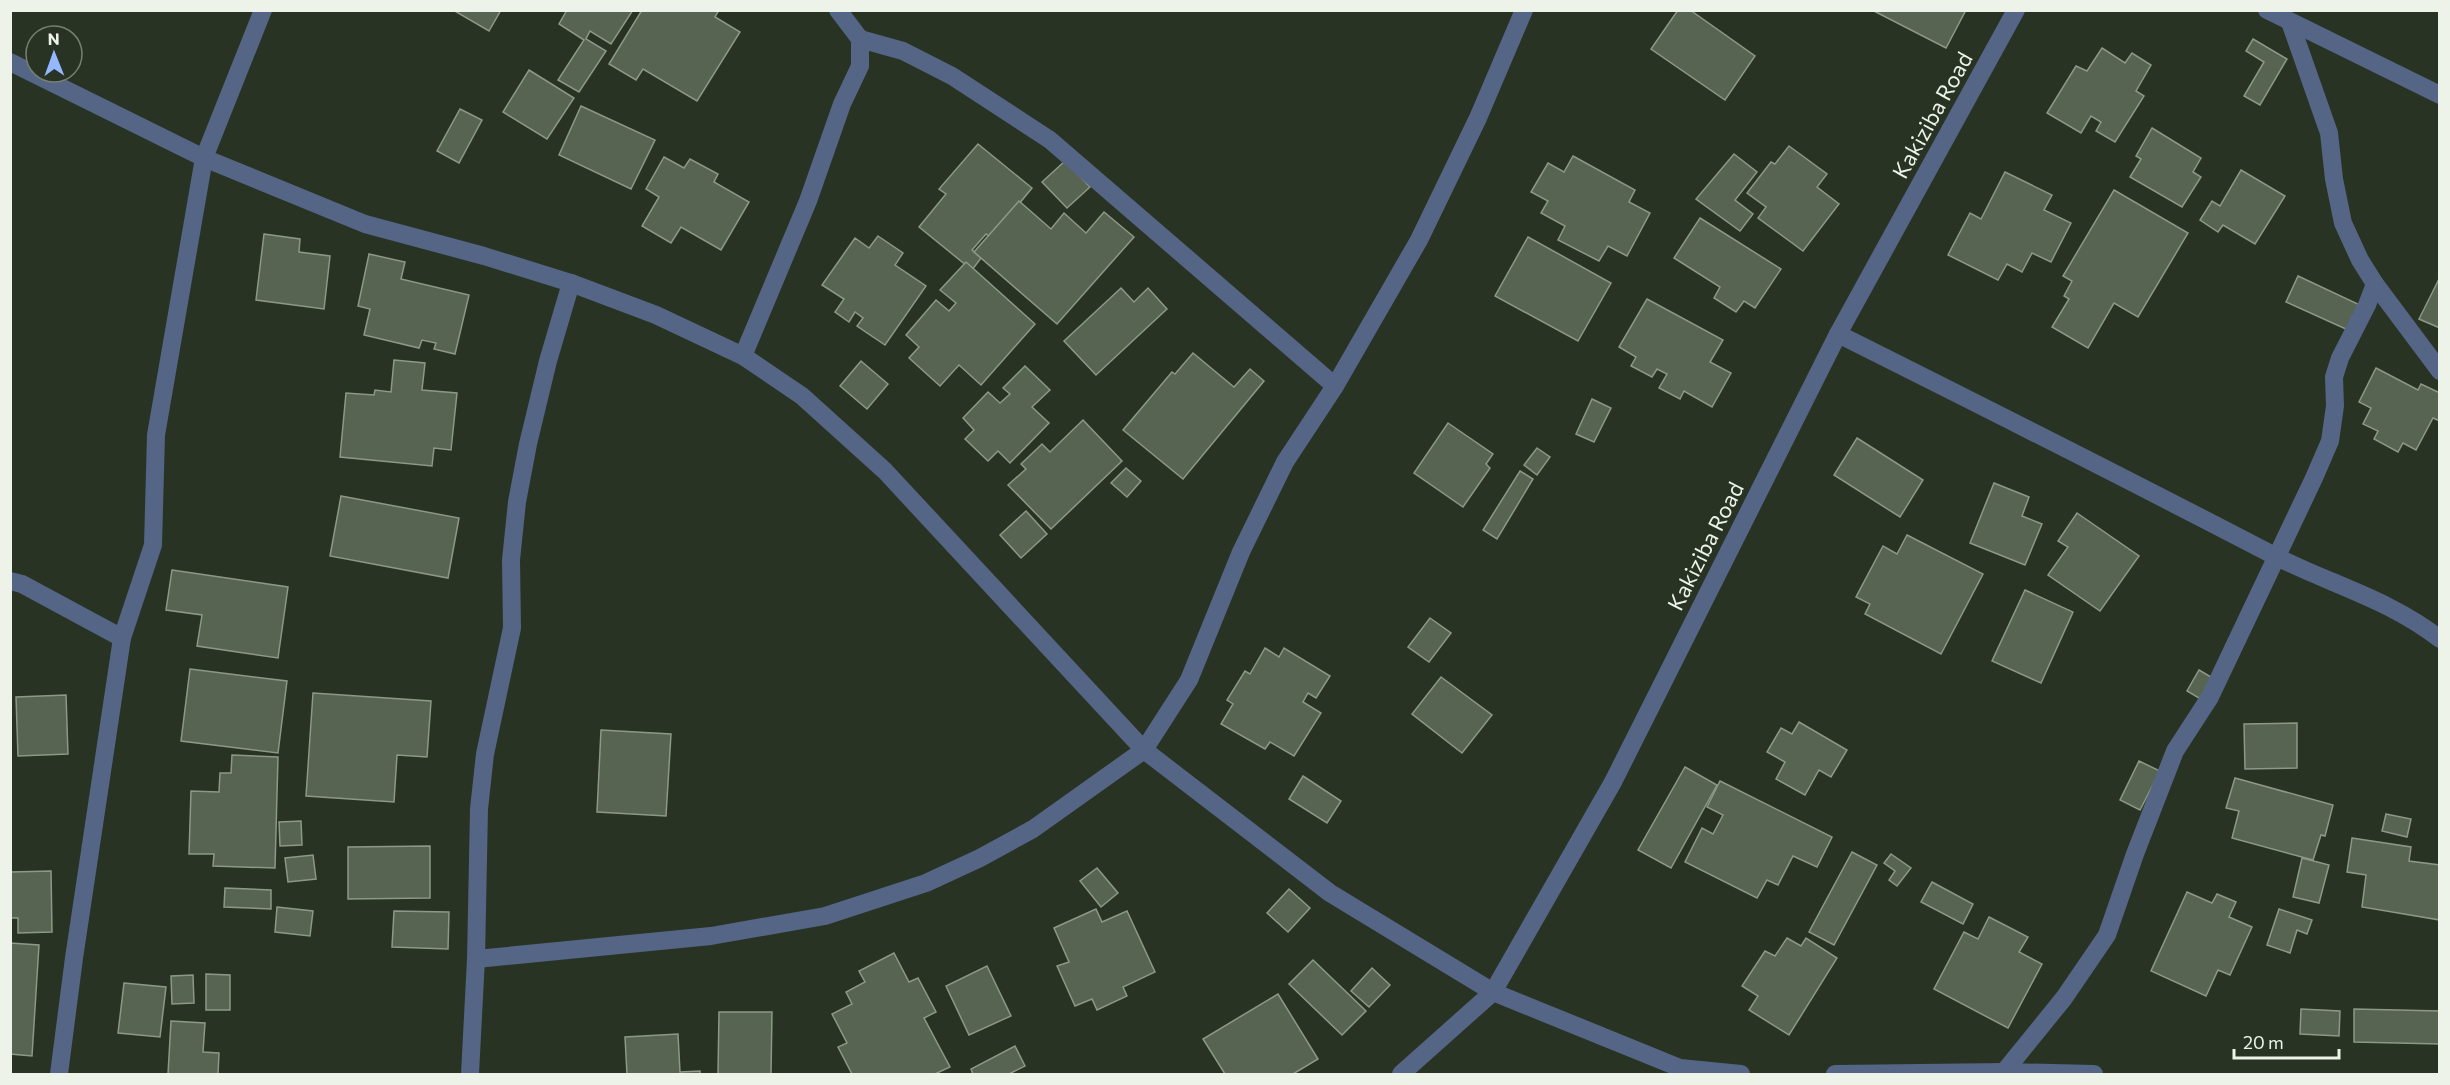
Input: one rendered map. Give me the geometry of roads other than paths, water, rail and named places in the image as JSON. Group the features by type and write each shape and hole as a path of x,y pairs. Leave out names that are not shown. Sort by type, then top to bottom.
{"street":[{"path":"59,1074 122,638 153,545 156,435 204,158 263,10"},
{"path":"742,356 808,201 843,104 860,66 860,39 838,10"},
{"path":"476,959 711,936 825,916 926,883 980,858 1033,829 1144,750 1189,680 1241,552 1285,462 1335,386 1419,240 1478,118 1524,10"},
{"name":"Kakiziba Road","path":"1401,1074 1493,992 1613,782 1838,334 2016,10"},
{"path":"2267,10 2439,95"},
{"path":"2290,22 2329,133 2334,179 2343,222 2360,260 2375,284 2439,370"},
{"path":"860,39 903,51 952,76 1050,140 1335,386"},
{"path":"10,62 204,158 365,224 484,256 571,284 656,315 742,356 802,396 885,471 1144,750 1330,893 1493,992 1680,1068 1741,1074"},
{"path":"470,1074 476,959 479,809 485,754 512,628 511,560 517,502 548,361 571,284"},
{"path":"2004,1072 2064,998 2107,935 2135,854 2175,751 2210,697 2330,441 2335,406 2334,377 2340,357 2375,284"},
{"path":"1838,334 2150,490 2276,556 2354,589 2416,620 2439,639"},
{"path":"10,581 22,584 122,638"},
{"path":"1834,1074 2004,1072 2094,1074"}]}
